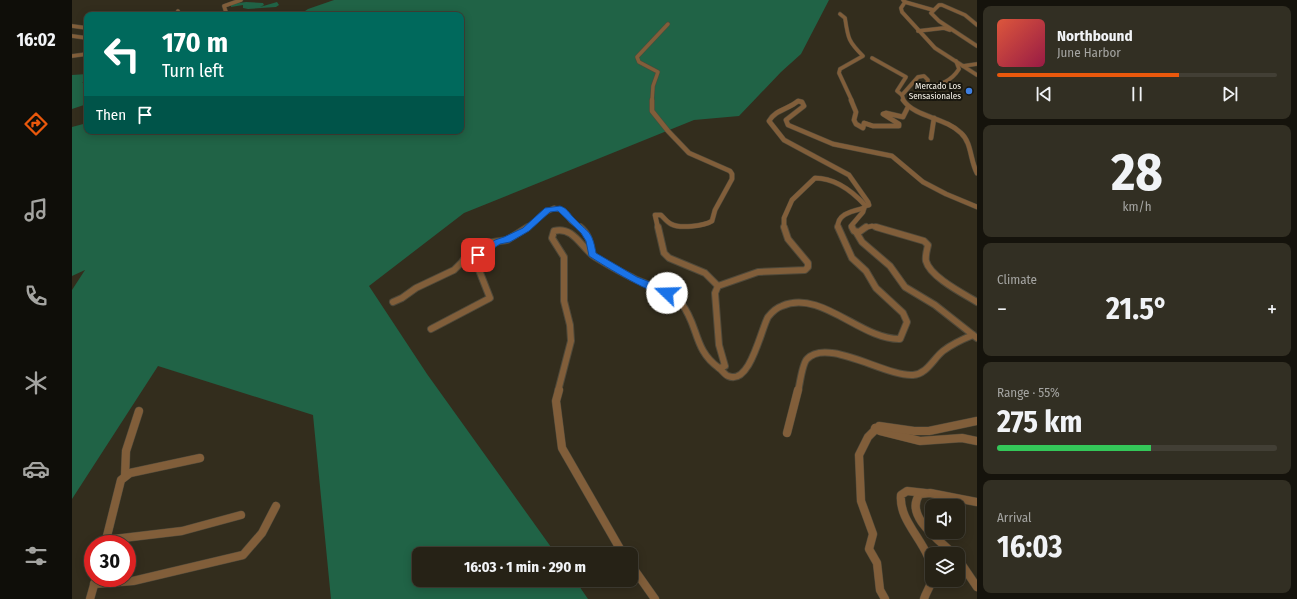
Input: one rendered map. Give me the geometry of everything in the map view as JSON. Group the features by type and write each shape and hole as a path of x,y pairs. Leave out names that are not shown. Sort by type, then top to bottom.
{"street":[{"path":"226,12 224,6 241,0"},
{"path":"933,10 905,0 901,8 902,12 918,31 935,48 977,75"},
{"path":"977,25 973,20 962,13 942,5 939,5 931,13 950,30 977,46"},
{"path":"840,14 845,18 848,38 852,45 863,56 860,60 846,64 840,69 839,73 854,105 856,112 854,120 856,124 864,128 864,123 873,126 898,127 899,124 883,114 886,113 903,117 908,106"},
{"path":"668,24 637,57 639,62 658,72 652,86 652,111 668,131 689,153 730,171 732,174 732,179 712,221 706,225 681,226 671,224 661,214 655,215 664,253 669,258 705,273 718,286"},
{"path":"72,26 84,28"},
{"path":"918,31 944,28 950,30"},
{"path":"73,37 84,38"},
{"path":"72,56 84,54"},
{"path":"872,58 906,77 903,84 897,91 908,106 957,130 965,138 973,166 977,173"},
{"path":"902,96 918,77 926,77 928,80 927,84 933,85 951,79 959,69 956,61"},
{"path":"963,66 977,64"},
{"path":"975,336 935,305 905,287 890,266 862,242 851,226 868,205 868,202 849,175 784,140 770,125 769,121 773,114 778,111 792,107 796,102 802,102 804,106 786,120 788,125 829,142 847,147 882,153 893,157 904,164 908,170 921,181 977,208"},
{"path":"931,138 934,118"},
{"path":"720,368 725,366 720,345 715,293 718,286 758,272 805,270 808,267 808,263 789,240 783,226 786,212 792,200 798,193 811,185 815,178 827,180 847,190 862,201 865,207"},
{"path":"619,547 562,448 556,402 571,341 570,325 564,301 564,257 552,238 552,234 557,229 567,232 575,237 592,254 634,280 674,296 685,309 696,341 703,355 713,365 720,368 728,376 734,377 744,373 749,365 771,312 783,304 804,303 814,305 881,337 890,340 900,339 907,322 906,318 899,308 876,288 866,271 852,258 845,241 838,230 837,222 840,218 852,211 865,207"},
{"path":"393,302 402,298 416,288 454,270 462,262 470,250 480,244 507,240 526,230 548,210 560,209 564,211 571,221 585,231 590,241 592,254"},
{"path":"856,232 872,226 924,241 928,245 926,257 929,266 952,285 977,302"},
{"path":"431,329 490,298 475,260 478,255 498,242"},
{"path":"787,433 805,363 813,354 822,351 833,352 893,374 912,375 927,370 939,354 961,340 975,336"},
{"path":"124,476 123,465 125,452 139,411"},
{"path":"885,599 880,590 877,563 870,549 873,534 861,501 859,456 868,437 875,428 879,426 914,431 930,431 977,421"},
{"path":"875,428 880,431 920,441 934,441 951,438 970,438 977,441"},
{"path":"108,535 121,480 124,476 130,473 200,458"},
{"path":"924,599 931,579 929,556 902,510 899,502 901,495 907,491 977,502"},
{"path":"925,493 920,494 915,500 914,505 916,514 947,547"},
{"path":"136,580 243,555 257,543 266,530 276,506"},
{"path":"136,538 182,531 240,515"},
{"path":"965,569 977,587"},
{"path":"638,575 655,599"},
{"path":"90,599 93,587"}],"green space":[{"path":"334,0 829,0 801,54 781,72 739,116 694,120 464,213 369,286 427,374 551,547 412,547 412,587 580,587 588,599 331,599 313,415 158,366 72,499 72,290 85,270 72,276 72,127 84,124 84,134 464,134 464,12 304,12"},
{"path":"246,2 263,3 264,5 260,7 277,2 279,5 276,7 248,9 243,8 243,5 231,7 231,4"},
{"path":"84,74 84,81 82,83 84,83 84,105 72,109 72,75"}],"place":[{"name":"Mercado Los Sensasionales","path":"969,91"}],"route":[{"path":"478,255 486,248 498,242 507,240 526,230 548,210 554,208 560,209 564,211 571,221 585,231 590,241 592,254 634,280 667,293"}]}
